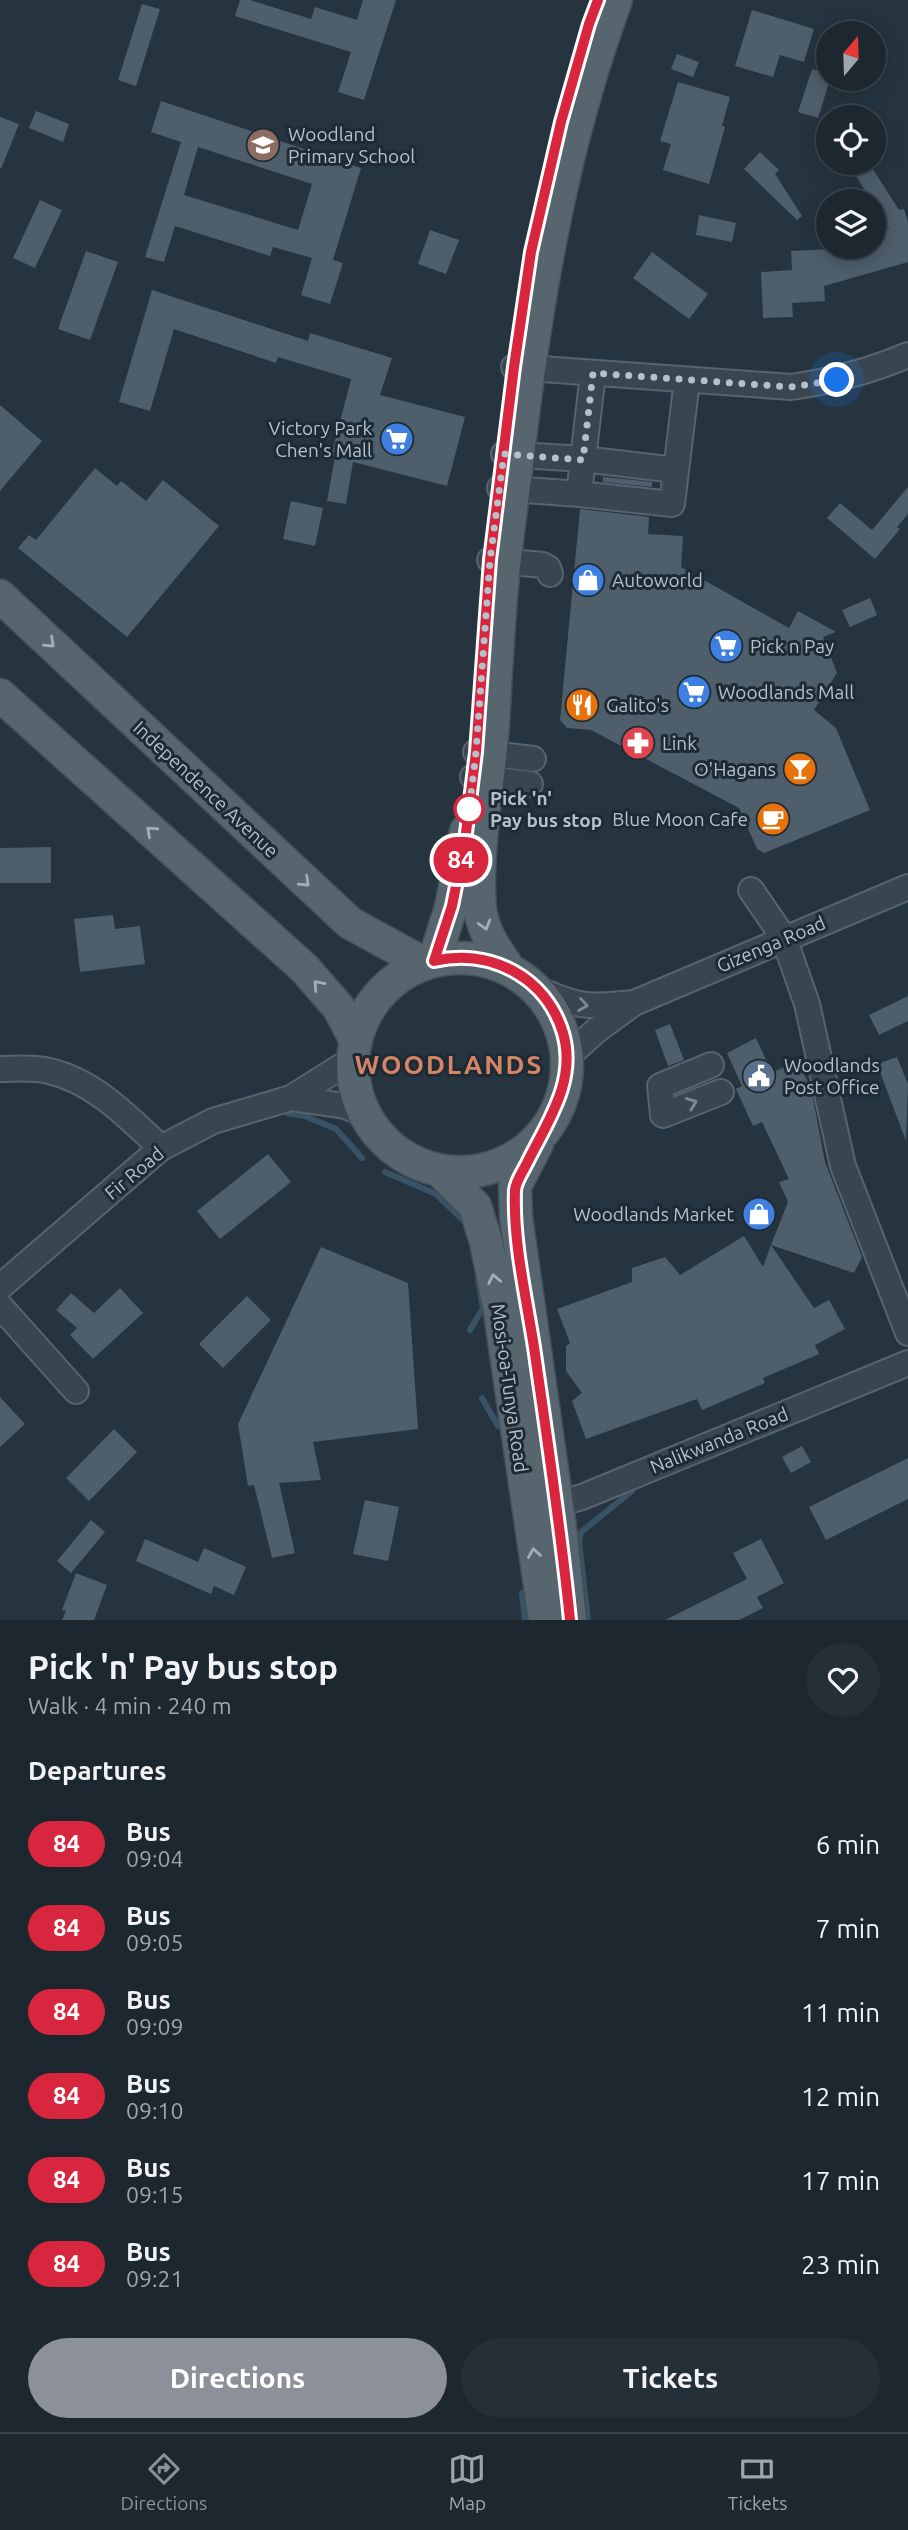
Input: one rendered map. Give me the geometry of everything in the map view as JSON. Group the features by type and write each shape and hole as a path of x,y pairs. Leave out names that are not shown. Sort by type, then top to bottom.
{"main road":[{"path":"0,695 304,968 339,1008 354,1050 356,1087 365,1114 383,1142 410,1162 441,1172 463,1174 484,1171 505,1163 540,1137 561,1098 568,1056 562,1031 551,1008 535,988 507,966 489,941 480,911 482,765 497,560 521,367 531,252 561,122 597,0"},
{"path":"521,367 574,140 601,41 616,0"},
{"name":"Independence Avenue","path":"0,596 350,923 429,963"},
{"path":"429,963 456,886 482,765"},
{"path":"354,1050 363,1021 381,994 405,973 452,957 471,957 507,966"},
{"name":"Mosi-oa-Tunya Road","path":"540,1137 515,1186 542,1508 545,1620"},
{"name":"Mosi-oa-Tunya Road","path":"441,1172 475,1206 486,1242 542,1508 570,1620"}],"street":[{"path":"521,367 791,387 837,380 908,355"},
{"path":"579,494 593,373"},
{"path":"507,488 673,504 687,380"},
{"path":"511,455 676,470"},
{"path":"497,560 542,565 548,568 550,574"},
{"path":"482,765 533,759"},
{"path":"482,765 530,783"},
{"name":"Gizenga Road","path":"568,1056 597,1030 634,1003 908,887"},
{"path":"751,890 784,938 807,1004 843,1166 908,1333"},
{"name":"Gizenga Road","path":"535,988 566,1002 591,1007 634,1003"},
{"name":"Fir Road","path":"0,1287 161,1148 213,1121 290,1098 354,1050"},
{"path":"711,1065 660,1086 663,1115 721,1092"},
{"path":"0,1069 48,1070 78,1081 115,1106 161,1148"},
{"name":"Fir Road","path":"290,1098 345,1106 365,1114"},
{"path":"0,1306 76,1391"},
{"name":"Nalikwanda Road","path":"542,1508 594,1492 908,1363"}],"building":[{"path":"240,0 250,0 311,19 315,7 357,20 363,0 396,0 364,100 338,92 351,52 235,16"},
{"path":"142,4 160,9 136,86 118,80"},
{"path":"752,10 814,29 804,62 780,55 773,77 735,66"},
{"path":"677,54 699,62 693,77 671,69"},
{"path":"812,69 816,70 816,91 826,91 822,105 816,105 816,117 798,112"},
{"path":"678,82 730,97 722,126 725,127 709,184 663,170 671,144 660,141"},
{"path":"161,101 361,168 333,260 343,263 330,304 301,295 312,258 273,247 270,256 175,226 164,262 145,257 181,142 151,132","holes":["198,147 312,184 298,230 184,195"]},
{"path":"36,111 69,124 63,142 29,128"},
{"path":"0,117 19,124 1,169 0,168"},
{"path":"760,152 779,170 775,174 802,216 797,220 744,169"},
{"path":"855,175 877,175 886,189 864,189"},
{"path":"886,190 899,210 904,209 908,222 908,262 824,286 825,301 792,303 793,317 763,318 761,272 792,270 791,251 816,250 816,259 886,259 886,230 889,229 886,224"},
{"path":"40,200 62,210 35,268 13,258"},
{"path":"699,215 736,223 732,242 696,235"},
{"path":"430,230 459,240 446,274 418,264"},
{"path":"86,251 118,262 90,340 58,329"},
{"path":"652,252 708,294 689,319 633,278"},
{"path":"152,290 308,341 310,333 392,358 380,395 465,417 447,486 353,462 346,504 327,501 335,457 331,456 351,379 278,357 276,363 174,329 150,411 119,402"},
{"path":"0,405 42,441 0,491"},
{"path":"95,468 117,486 121,481 146,501 163,480 219,526 127,637 18,548 29,535 36,540"},
{"path":"596,476 652,482 652,487 603,482 603,477"},
{"path":"908,487 908,514 897,527 900,529 875,559 827,518 840,503 872,530"},
{"path":"291,501 323,508 315,546 283,539"},
{"name":"Woodlands Mall","path":"580,509 649,517 648,534 683,536 681,567 789,628 798,611 836,632 823,637 837,673 814,710 836,728 870,810 764,853 757,849 739,808 591,730 567,728 560,720"},
{"path":"870,598 877,615 850,627 842,610"},
{"path":"51,847 51,883 0,883 0,848"},
{"path":"113,915 115,929 140,926 145,964 80,972 74,919"},
{"path":"908,996 908,1021 879,1035 869,1015"},
{"path":"670,1024 684,1060 668,1066 655,1030"},
{"path":"756,1038 772,1073 797,1060 811,1088 825,1162 862,1257 854,1273 771,1245 788,1202 779,1182 789,1179 762,1122 753,1126 736,1089 742,1086 727,1053"},
{"path":"897,1057 908,1084 906,1141 877,1064"},
{"path":"268,1154 291,1182 220,1239 197,1211"},
{"path":"744,1236 763,1267 771,1245 814,1308 829,1300 845,1329 815,1345 819,1354 763,1378 765,1383 702,1410 697,1399 586,1439 572,1401 582,1393 566,1371 566,1346 570,1343 557,1309 632,1282 632,1268 665,1257 680,1275"},
{"path":"321,1247 408,1283 418,1429 313,1442 321,1480 279,1483 295,1553 272,1558 254,1485 248,1486 238,1424"},
{"path":"120,1288 143,1313 93,1359 70,1335 77,1328 56,1310 71,1293 94,1313"},
{"path":"247,1296 271,1320 223,1368 199,1344"},
{"path":"0,1397 25,1424 0,1447"},
{"path":"114,1429 137,1452 89,1501 66,1478"},
{"path":"802,1446 811,1462 791,1473 782,1457"},
{"path":"908,1458 908,1499 826,1540 809,1507"},
{"path":"365,1500 399,1507 388,1561 353,1554"},
{"path":"91,1520 105,1532 71,1573 57,1561"},
{"path":"145,1539 198,1562 204,1548 246,1567 234,1595 214,1586 211,1594 136,1561"},
{"path":"761,1539 784,1583 757,1597 763,1608 739,1620 665,1620 747,1579 733,1553"},
{"path":"76,1573 107,1585 94,1620 62,1620 66,1611 62,1610"}],"waterway":[{"path":"287,1113 305,1116 336,1129 362,1158"},
{"path":"385,1172 436,1194 465,1222"},
{"path":"470,1330 483,1308 478,1280"},
{"path":"482,1398 498,1426"},
{"path":"588,1620 579,1541 581,1532 632,1491"},
{"path":"522,1593 525,1620"}],"bus line":[{"name":"84","path":"570,1620 559,1519 518,1243 515,1186 561,1098 568,1056 562,1031 551,1008 535,988 507,966 471,957 434,961 452,906 465,841 476,752 490,560 531,252 561,122 598,0"}],"place":[{"name":"Woodland Primary School","path":"263,145"},
{"name":"Victory Park Chen's Mall","path":"397,439"},
{"name":"Autoworld","path":"588,580"},
{"name":"Pick n Pay","path":"726,646"},
{"name":"Woodlands Mall","path":"694,692"},
{"name":"Galito's","path":"582,705"},
{"name":"Link","path":"638,743"},
{"name":"O'Hagans","path":"800,769"},
{"name":"Pick 'n' Pay bus stop","path":"469,809"},
{"name":"Blue Moon Cafe","path":"773,819"},
{"name":"Woodlands Post Office","path":"759,1076"},
{"name":"Woodlands Market","path":"759,1214"}],"district":[{"name":"WOODLANDS","path":"449,1064"}],"route":[{"path":"469,809 468,819 476,752 490,560 504,454 583,460 593,373 791,387 837,380"}]}
